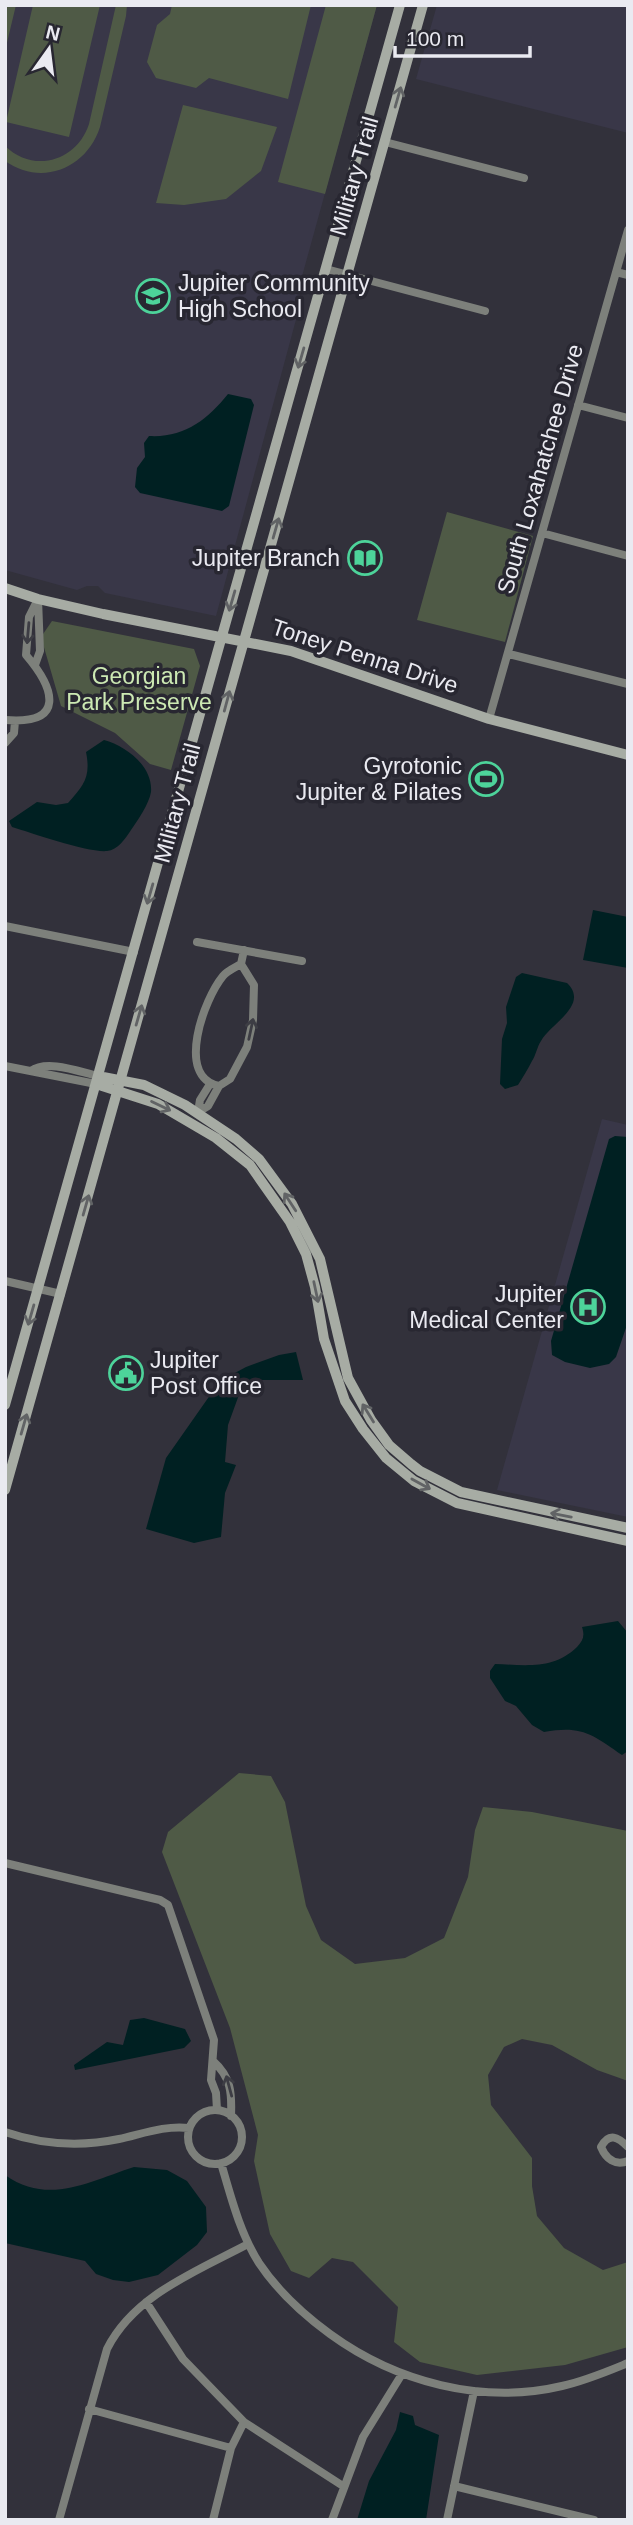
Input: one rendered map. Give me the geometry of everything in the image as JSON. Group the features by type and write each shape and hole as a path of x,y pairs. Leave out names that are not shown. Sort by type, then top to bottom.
{"main road":[{"name":"Military Trail","path":"5,1405 400,5"},
{"name":"Military Trail","path":"5,1490 423,5"},
{"name":"Toney Penna Drive","path":"5,588 38,599 314,658 489,719 628,755"},
{"path":"97,1080 118,1085 158,1104 216,1138 250,1166 290,1222 306,1254 324,1339 345,1401 386,1458 414,1481 457,1503 628,1541"},
{"path":"118,1085 144,1085 198,1112 259,1159 292,1204 320,1259 348,1378 371,1420 389,1445 420,1471 461,1492 628,1528"}],"street":[{"path":"385,142 524,178"},
{"name":"South Loxahatchee Drive","path":"489,719 628,230"},
{"path":"326,269 485,311"},
{"path":"616,272 628,275"},
{"path":"578,405 628,418"},
{"path":"542,533 628,556"},
{"path":"5,720 35,720 47,709 49,692 35,666 40,651 38,599"},
{"path":"509,654 628,684"},
{"path":"5,743 14,733 15,721"},
{"path":"5,926 134,952"},
{"path":"197,942 302,961"},
{"path":"198,1112 208,1106 215,1085 230,1079 247,1047 253,1020 254,985 241,964 244,950"},
{"path":"215,1085 204,1079 199,1063 196,1043 200,1018 224,974 241,964"},
{"path":"5,1066 97,1080"},
{"path":"5,1281 61,1294"},
{"path":"5,1863 160,1900 168,1905 214,2040 211,2080 216,2093 217,2110"},
{"path":"213,2061 224,2071 229,2081 232,2095 231,2116"},
{"path":"217,2110 231,2116 240,2129 240,2146 236,2154 221,2163 206,2162 192,2152 189,2128 199,2115 217,2110"},
{"path":"5,2132 48,2143 79,2145 117,2140 175,2126 189,2128"},
{"path":"628,2147 619,2138 611,2137 605,2140 601,2147 611,2161 628,2161"},
{"path":"221,2163 248,2244 260,2264 280,2289 313,2321 346,2346 382,2366 432,2383 474,2391 516,2391 561,2386 628,2363"},
{"path":"59,2520 89,2409 107,2349 115,2333 146,2302 197,2270 248,2244"},
{"path":"146,2302 183,2359 244,2422 343,2486"},
{"path":"332,2520 363,2437 402,2374"},
{"path":"447,2520 474,2391"},
{"path":"89,2409 231,2448"},
{"path":"213,2520 231,2448 244,2422"},
{"path":"454,2486 594,2520"}],"shaded area":[{"name":"Jupiter Community High School","path":"5,5 377,5 301,280 301,301 216,616 105,593 98,586 77,590 5,570"},
{"path":"437,5 628,5 628,133 416,79"},
{"path":"228,394 251,399 254,405 229,506 222,511 140,493 135,487 137,468 145,457 144,443 149,436 173,434 194,426 212,412"},
{"path":"104,740 137,758 148,774 151,792 137,822 115,849 99,851 74,846 12,827 9,821 37,802 56,805 68,803 85,780 88,768 86,752"},
{"path":"593,910 628,917 628,968 583,960"},
{"path":"522,973 567,983 573,991 574,999 566,1014 541,1041 518,1085 505,1089 500,1084 502,1039 507,1023 506,1007 516,977"},
{"name":"Jupiter Medical Center","path":"602,1119 628,1125 628,1517 497,1490"},
{"path":"615,1136 628,1137 628,1322 616,1357 609,1364 590,1368 565,1362 552,1355 551,1341 609,1139"},
{"path":"296,1352 303,1380 262,1380 240,1392 228,1425 225,1462 236,1465 225,1493 221,1537 194,1543 146,1529 166,1458 220,1381 246,1367"},
{"path":"618,1621 628,1633 628,1751 622,1755 586,1733 568,1730 544,1732 532,1725 516,1706 505,1701 490,1678 490,1671 495,1664 528,1665 558,1660 581,1643 582,1627"},
{"path":"144,2018 185,2029 191,2041 184,2048 75,2070 74,2065 107,2042 123,2045 130,2020"},
{"path":"134,2167 167,2170 187,2181 206,2207 207,2232 197,2245 158,2275 129,2282 113,2280 96,2274 85,2261 5,2243 5,2175 21,2184 54,2190 85,2184"},
{"path":"400,2412 413,2416 415,2425 439,2435 426,2520 357,2520 369,2481 396,2430"}],"green space":[{"path":"5,5 16,5 5,51"},
{"path":"33,5 100,5 69,137 6,122"},
{"path":"116,5 127,5 126,16 100,127 94,141 74,163 48,172 19,169 5,161 5,146 16,155 41,161 65,155 83,137 89,124"},
{"path":"172,5 311,5 288,99 209,78 196,88 156,78 147,62 157,25 170,14"},
{"path":"326,5 377,5 325,194 278,182"},
{"path":"183,105 277,127 261,171 226,199 184,205 156,203"},
{"path":"447,512 533,536 505,642 417,620"},
{"name":"Georgian Park Preserve","path":"52,621 194,649 200,666 171,770 150,764 115,733 61,706 41,637"},
{"path":"239,1773 271,1776 285,1802 306,1906 321,1940 355,1964 405,1958 444,1938 468,1877 475,1830 483,1807 532,1812 628,1831 628,2081 597,2070 552,2045 522,2039 504,2047 488,2075 491,2105 532,2158 532,2186 537,2216 564,2248 603,2270 628,2262 628,2347 565,2365 477,2375 420,2362 394,2342 398,2307 353,2262 332,2258 309,2278 291,2271 270,2234 254,2161 258,2135 230,2028 162,1852 168,1832"}],"place":[{"name":"Jupiter Community High School","path":"153,296"},
{"name":"Jupiter Branch","path":"365,558"},
{"name":"Gyrotonic Jupiter & Pilates","path":"486,779"},
{"name":"Jupiter Medical Center","path":"588,1307"},
{"name":"Jupiter Post Office","path":"126,1373"}]}
